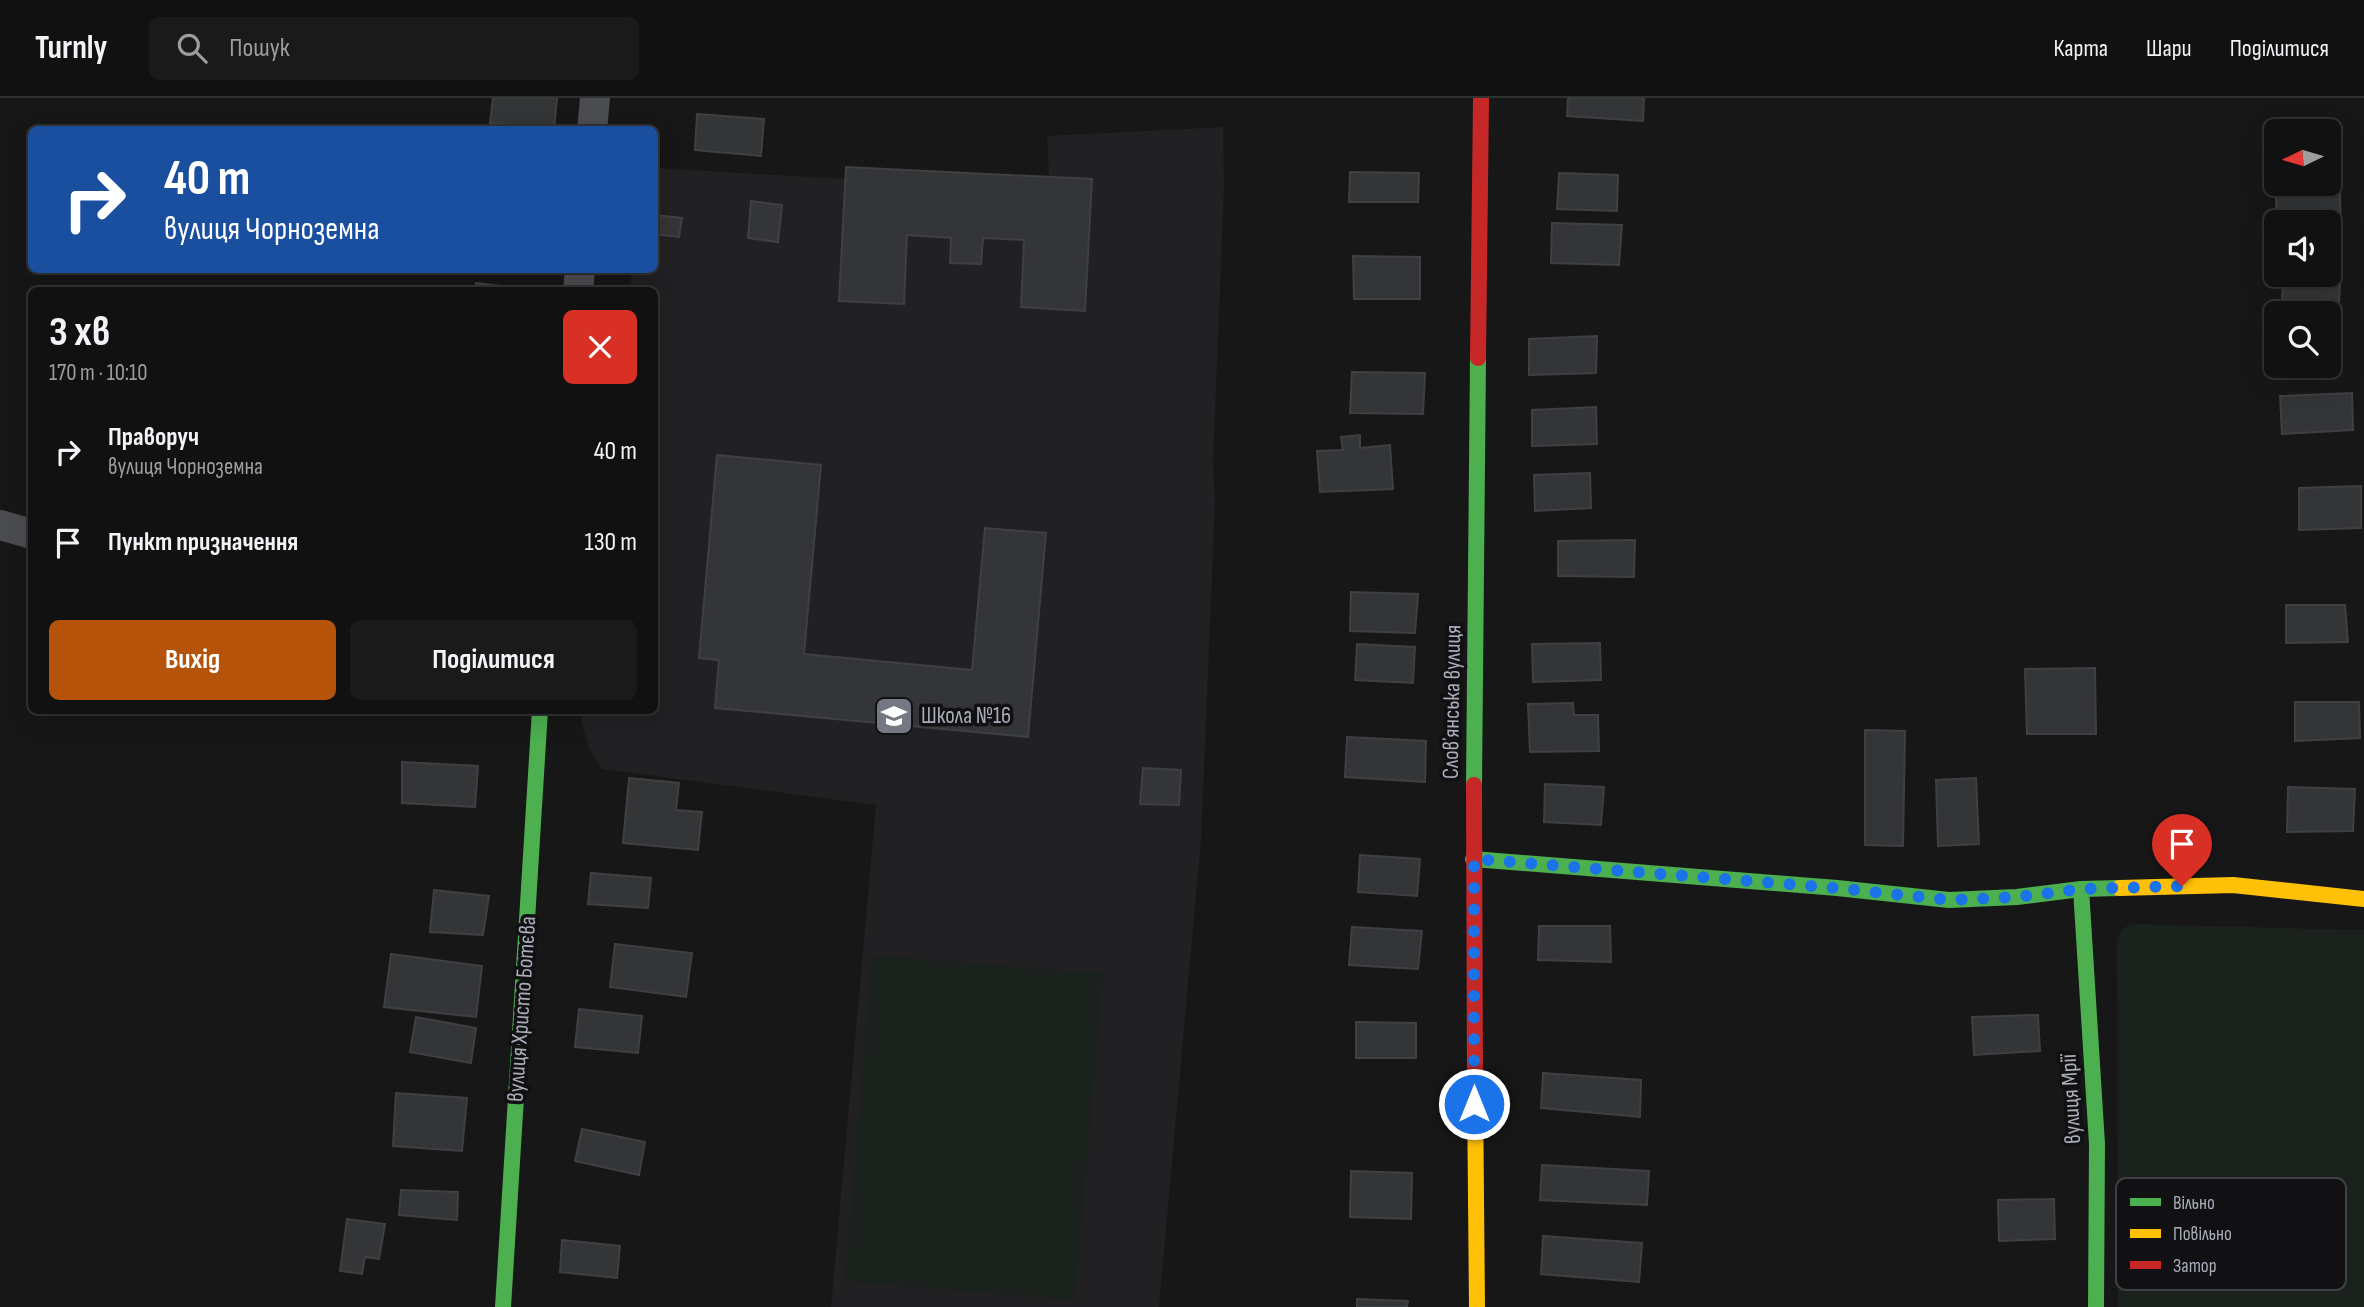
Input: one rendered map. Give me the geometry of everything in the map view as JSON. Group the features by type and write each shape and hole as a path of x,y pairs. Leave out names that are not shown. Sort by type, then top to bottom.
{"street":[{"path":"592,126 595,98"},
{"name":"Словʼянська вулиця","path":"1477,1307 1474,859 1481,98"},
{"path":"0,525 28,533"},
{"name":"вулиця Христо Ботєва","path":"503,1307 540,714"},
{"path":"1474,859 1837,888 1949,900 2017,897 2081,889 2233,884 2364,899"},
{"name":"вулиця Мрії","path":"2081,889 2097,1144 2096,1307"}],"shaded area":[{"name":"Школа №16","path":"1223,127 1224,187 1213,463 1215,503 1201,840 1159,1307 831,1307 876,805 602,769 590,750 581,722 582,714 658,714 658,287 630,287 632,273 658,273 658,168 844,179 846,167 1049,177 1047,136"},
{"path":"2132,924 2364,930 2364,1307 2118,1307 2118,1290 2346,1290 2346,1178 2118,1178 2117,940 2122,929"},
{"path":"872,955 1103,974 1075,1300 845,1281"}],"building":[{"path":"493,98 557,98 554,126 490,123"},
{"path":"1568,98 1644,98 1643,121 1567,116"},
{"path":"697,114 764,119 761,156 695,150"},
{"path":"846,167 1092,179 1085,311 1021,307 1024,240 983,238 981,264 950,263 951,238 907,235 904,304 839,301"},
{"path":"1350,172 1419,173 1418,202 1349,202"},
{"path":"1559,173 1618,175 1617,211 1557,209"},
{"path":"2276,196 2340,196 2340,210 2277,210"},
{"path":"751,201 782,205 778,242 748,238"},
{"path":"658,215 682,218 679,237 658,234"},
{"path":"1552,223 1622,225 1619,265 1551,263"},
{"path":"1353,256 1420,257 1420,299 1354,299"},
{"path":"476,283 508,287 475,287"},
{"path":"2283,287 2340,287 2339,301 2282,301"},
{"path":"1597,336 1596,373 1529,375 1529,339"},
{"path":"1352,372 1425,373 1423,414 1350,413"},
{"path":"2352,393 2353,430 2282,434 2280,396"},
{"path":"1596,407 1597,444 1532,446 1532,410"},
{"path":"1360,435 1360,448 1390,445 1393,489 1320,492 1317,451 1343,450 1341,437"},
{"path":"717,455 821,465 804,654 972,670 985,528 1046,533 1028,737 715,708 719,660 699,658"},
{"path":"1590,473 1591,508 1535,511 1534,475"},
{"path":"2361,486 2361,528 2299,530 2299,488"},
{"path":"1635,540 1634,577 1558,576 1558,541"},
{"path":"1351,592 1418,594 1415,633 1350,631"},
{"path":"2286,605 2345,605 2348,642 2286,643"},
{"path":"1600,643 1601,680 1533,682 1532,644"},
{"path":"1357,644 1415,647 1413,683 1355,680"},
{"path":"2095,668 2096,734 2027,734 2025,669"},
{"path":"2295,702 2359,702 2360,738 2295,741"},
{"path":"1573,703 1574,715 1598,715 1599,751 1530,752 1528,704"},
{"path":"1865,730 1905,731 1903,846 1865,845"},
{"path":"1347,737 1426,741 1425,782 1345,777"},
{"path":"402,762 478,766 475,807 402,803"},
{"path":"1143,768 1181,770 1179,805 1140,804"},
{"path":"629,778 679,783 676,810 702,812 698,850 623,843"},
{"path":"1976,778 1979,844 1938,846 1936,780"},
{"path":"1545,784 1604,787 1601,825 1544,822"},
{"path":"2288,787 2355,789 2353,831 2287,832"},
{"path":"1360,855 1420,859 1417,896 1358,892"},
{"path":"591,873 651,878 648,908 588,904"},
{"path":"434,890 489,896 483,935 430,932"},
{"path":"1539,926 1610,926 1611,962 1538,960"},
{"path":"1352,927 1422,931 1418,969 1349,965"},
{"path":"615,944 692,953 686,997 610,987"},
{"path":"391,954 482,966 476,1017 384,1007"},
{"path":"579,1009 642,1016 638,1053 575,1047"},
{"path":"2038,1015 2040,1051 1974,1055 1972,1017"},
{"path":"416,1017 476,1028 471,1063 410,1052"},
{"path":"1356,1022 1416,1023 1416,1058 1356,1058"},
{"path":"1543,1073 1641,1080 1640,1117 1541,1108"},
{"path":"396,1093 467,1098 462,1151 393,1146"},
{"path":"582,1129 645,1142 639,1175 575,1161"},
{"path":"1542,1165 1649,1171 1647,1205 1540,1200"},
{"path":"1351,1171 1412,1173 1411,1219 1350,1217"},
{"path":"401,1190 458,1192 457,1220 399,1215"},
{"path":"2054,1199 2055,1239 1999,1241 1998,1200"},
{"path":"347,1219 385,1224 379,1259 365,1257 362,1274 340,1271"},
{"path":"1543,1236 1642,1243 1639,1282 1541,1274"},
{"path":"562,1240 620,1246 617,1278 560,1272"},
{"path":"1357,1299 1408,1301 1407,1307 1357,1307"}],"traffic: fast":[{"path":"1474,785 1478,358"},
{"path":"503,1307 540,714"},
{"path":"1473,859 1837,888 1949,900 2119,888"},
{"path":"2081,889 2097,1144 2096,1307"}],"traffic: slow":[{"path":"2119,888 2233,885 2364,899"},
{"path":"1475,1087 1477,1307"}],"traffic: jam":[{"path":"1478,358 1481,98"},
{"path":"1474,785 1475,1087"}],"place":[{"name":"Школа №16","path":"894,716"}],"route":[{"path":"1474,1104 1474,859 1837,888 1949,900 2017,897 2081,889 2182,886"}]}
